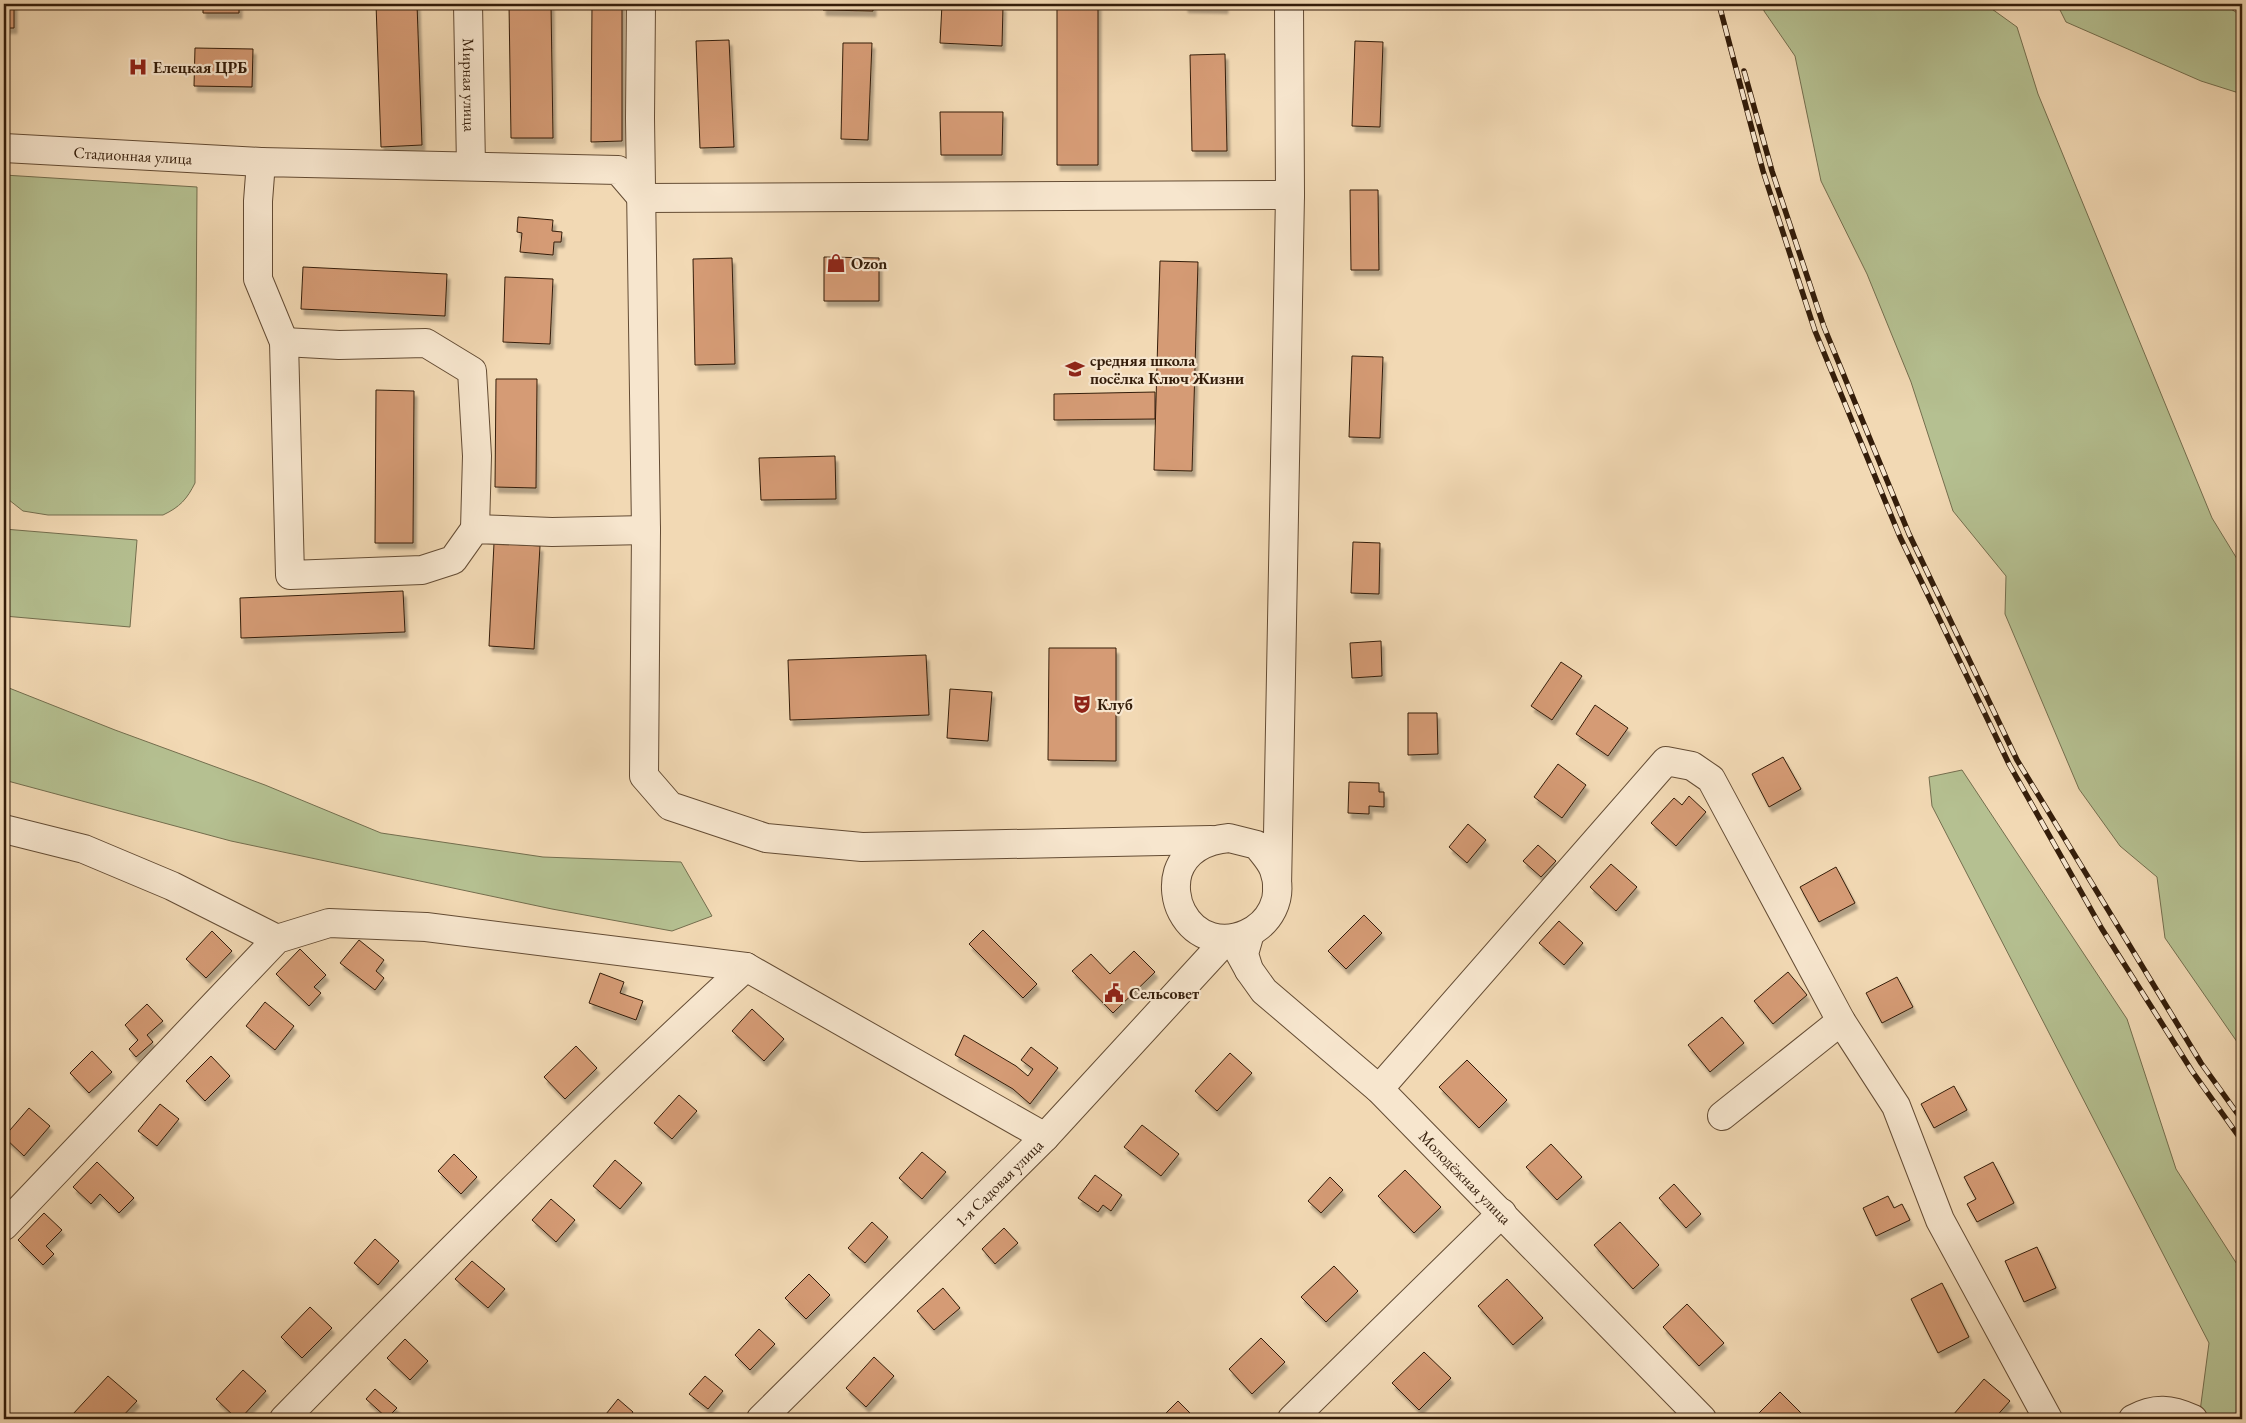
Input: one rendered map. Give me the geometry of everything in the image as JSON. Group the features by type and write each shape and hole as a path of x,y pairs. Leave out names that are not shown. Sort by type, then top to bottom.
{"street":[{"name":"Мирная улица","path":"468,4 471,166"},
{"path":"641,4 640,118 646,530 644,776 670,806 766,838 862,847 1220,839 1257,845 1274,870 1277,888"},
{"path":"1279,796 1266,817 1220,839 1201,844 1188,855 1179,871 1176,889 1179,906 1185,918 1207,936 1239,936 1258,929 1269,916 1276,900 1279,796 1290,196 1289,4"},
{"name":"Стадионная улица","path":"4,148 261,162 618,170 642,198"},
{"path":"261,162 258,201 258,279 284,342 290,576 422,570 453,560 474,530 477,456 472,371 426,343 339,345 284,342"},
{"path":"642,198 1290,196"},
{"path":"474,530 552,532 646,530"},
{"path":"1379,1089 1666,761 1692,766 1710,779 1841,1021 1896,1106 1940,1220 2048,1419"},
{"path":"4,829 84,849 172,886 277,938"},
{"path":"1137,842 1154,855 1176,889"},
{"path":"4,1226 277,938 329,923 426,927 746,967 1045,1137"},
{"name":"Молодёжная улица","path":"1239,936 1249,970 1264,991 1379,1089 1702,1419"},
{"name":"1-я Садовая улица","path":"761,1419 1045,1137 1239,936"},
{"path":"284,1419 553,1149 746,967"},
{"path":"1722,1116 1841,1021"},
{"path":"1292,1419 1502,1213"},
{"path":"2133,1419 2147,1412 2176,1412 2193,1419"}],"green space":[{"path":"1763,4 1985,4 2017,27 2038,94 2212,518 2242,567 2242,1049 2165,938 2157,877 2120,846 2079,789 2005,614 2006,576 1953,511 1911,382 1867,274 1821,181 1795,56 1764,11"},
{"path":"2057,4 2223,4 2242,16 2242,94 2201,81 2066,22"},
{"path":"4,175 197,187 195,483 182,502 163,515 48,515 23,511 4,496"},
{"path":"4,529 137,540 130,627 4,616"},
{"path":"4,686 115,730 265,785 381,833 543,857 681,862 712,916 672,931 552,909 231,841 4,780"},
{"path":"1962,770 2127,1019 2176,1169 2242,1272 2242,1419 2199,1419 2209,1343 1932,806 1929,777"}],"building":[{"path":"4,4 14,4 14,28 4,28"},
{"path":"203,4 239,4 239,13 203,13"},
{"path":"376,4 417,4 422,145 381,147"},
{"path":"509,4 551,4 553,138 511,138"},
{"path":"592,4 622,4 622,141 591,142"},
{"path":"823,4 873,4 873,11 823,10"},
{"path":"942,4 1003,6 1002,46 940,43"},
{"path":"1057,4 1098,4 1098,165 1057,165"},
{"path":"1185,4 1225,4 1225,8 1185,7"},
{"path":"729,40 734,147 700,148 696,41"},
{"path":"1355,41 1383,42 1380,127 1352,126"},
{"path":"843,43 872,43 868,140 841,139"},
{"path":"195,48 253,49 252,87 194,86"},
{"path":"1225,54 1227,151 1192,151 1190,55"},
{"path":"940,112 1003,112 1002,155 941,155"},
{"path":"1350,190 1378,190 1379,270 1351,270"},
{"path":"518,217 553,220 552,231 562,232 561,242 554,242 553,255 520,252 522,233 517,232"},
{"path":"824,257 879,258 879,301 824,301"},
{"path":"732,258 735,364 695,365 693,259"},
{"path":"1160,261 1198,262 1192,471 1154,470"},
{"path":"303,267 447,274 445,316 301,309"},
{"path":"505,277 553,279 550,344 503,342"},
{"path":"1352,356 1383,357 1380,438 1349,437"},
{"path":"496,379 537,379 536,488 495,487"},
{"path":"376,390 414,391 413,543 375,543"},
{"path":"1155,392 1155,419 1054,420 1054,394"},
{"path":"835,456 836,499 761,500 759,458"},
{"path":"1353,542 1380,543 1379,594 1351,593"},
{"path":"494,543 540,546 534,649 489,646"},
{"path":"403,591 405,632 241,638 240,598"},
{"path":"1381,641 1382,676 1352,678 1350,643"},
{"name":"Клуб","path":"1049,648 1116,648 1116,761 1048,760"},
{"path":"926,655 929,715 790,720 788,660"},
{"path":"1561,662 1582,676 1552,720 1531,706"},
{"path":"950,689 992,692 988,741 947,738"},
{"path":"1595,705 1628,728 1608,756 1576,734"},
{"path":"1408,713 1437,713 1438,754 1408,755"},
{"path":"1783,757 1801,789 1769,807 1752,774"},
{"path":"1558,764 1586,785 1562,818 1534,797"},
{"path":"1349,782 1379,783 1379,792 1384,792 1384,807 1369,806 1369,814 1348,813"},
{"path":"1689,796 1706,812 1676,846 1651,823 1674,798 1682,805"},
{"path":"1468,824 1486,840 1467,863 1449,847"},
{"path":"1538,845 1556,861 1541,877 1523,861"},
{"path":"1611,864 1637,887 1616,911 1590,887"},
{"path":"1836,867 1855,903 1819,922 1800,887"},
{"path":"1364,915 1382,933 1346,969 1328,951"},
{"path":"1559,921 1583,943 1564,965 1539,943"},
{"path":"983,930 1037,984 1023,998 969,944"},
{"path":"212,931 232,951 206,978 186,959"},
{"path":"359,940 384,960 376,971 384,978 375,990 340,963"},
{"path":"300,949 326,975 314,987 321,993 309,1006 276,974"},
{"name":"Сельсовет","path":"1134,951 1155,972 1113,1013 1072,971 1091,954 1110,974"},
{"path":"1788,972 1807,995 1773,1024 1754,1001"},
{"path":"600,973 624,982 620,993 643,1001 636,1020 589,1003"},
{"path":"1897,977 1913,1007 1882,1023 1866,993"},
{"path":"265,1002 294,1026 275,1050 246,1026"},
{"path":"147,1004 163,1021 147,1035 153,1042 136,1057 129,1049 138,1040 125,1025"},
{"path":"752,1009 784,1039 764,1061 732,1031"},
{"path":"1722,1017 1744,1043 1710,1072 1688,1045"},
{"path":"964,1035 1016,1066 1028,1076 1033,1069 1021,1060 1031,1047 1058,1068 1030,1104 1013,1089 955,1055"},
{"path":"576,1046 597,1068 565,1099 544,1077"},
{"path":"92,1051 112,1072 89,1093 70,1073"},
{"path":"1230,1053 1252,1073 1217,1111 1195,1091"},
{"path":"211,1056 230,1076 205,1101 186,1081"},
{"path":"1467,1060 1507,1100 1479,1128 1439,1087"},
{"path":"1954,1086 1967,1110 1934,1128 1921,1104"},
{"path":"679,1095 697,1111 672,1139 654,1123"},
{"path":"160,1104 179,1119 157,1146 138,1131"},
{"path":"29,1108 50,1126 24,1156 4,1137"},
{"path":"1142,1125 1179,1154 1161,1176 1124,1147"},
{"path":"1551,1144 1582,1177 1557,1200 1526,1167"},
{"path":"922,1152 946,1172 922,1199 899,1178"},
{"path":"454,1154 477,1177 461,1194 438,1171"},
{"path":"615,1160 642,1183 620,1209 593,1186"},
{"path":"97,1162 134,1198 119,1213 100,1194 91,1204 73,1187"},
{"path":"1993,1162 2014,1203 1977,1222 1967,1204 1976,1199 1964,1177"},
{"path":"1405,1170 1441,1207 1414,1233 1378,1196"},
{"path":"1095,1175 1122,1195 1111,1211 1103,1205 1098,1212 1078,1198"},
{"path":"1330,1177 1343,1190 1321,1213 1308,1201"},
{"path":"1674,1184 1701,1214 1686,1228 1659,1198"},
{"path":"1888,1196 1894,1208 1902,1204 1910,1220 1876,1236 1863,1208"},
{"path":"551,1199 575,1220 556,1242 532,1220"},
{"path":"44,1213 62,1230 46,1246 54,1254 43,1265 18,1240"},
{"path":"872,1222 888,1237 865,1263 848,1248"},
{"path":"1620,1222 1659,1265 1633,1289 1594,1245"},
{"path":"1004,1228 1018,1243 995,1264 982,1249"},
{"path":"375,1239 399,1261 378,1285 354,1263"},
{"path":"2037,1247 2056,1288 2024,1302 2005,1261"},
{"path":"472,1261 505,1289 488,1308 455,1279"},
{"path":"1334,1266 1358,1291 1326,1322 1301,1297"},
{"path":"809,1274 830,1295 806,1319 785,1298"},
{"path":"1507,1279 1543,1318 1513,1345 1478,1306"},
{"path":"1942,1283 1969,1337 1938,1353 1911,1299"},
{"path":"943,1288 960,1308 934,1330 917,1311"},
{"path":"1687,1304 1724,1343 1699,1366 1663,1327"},
{"path":"310,1307 332,1328 302,1358 281,1337"},
{"path":"759,1329 775,1344 750,1370 735,1355"},
{"path":"1261,1338 1285,1362 1252,1394 1229,1369"},
{"path":"405,1339 428,1361 410,1380 387,1358"},
{"path":"1424,1352 1451,1378 1419,1410 1392,1383"},
{"path":"874,1357 894,1376 866,1407 846,1388"},
{"path":"243,1370 266,1391 240,1419 237,1419 216,1399"},
{"path":"108,1376 137,1401 120,1419 79,1419 73,1414"},
{"path":"705,1376 723,1391 708,1409 689,1394"},
{"path":"1984,1379 2010,1401 1994,1419 1958,1419 1953,1415"},
{"path":"375,1389 397,1408 387,1418 366,1399"},
{"path":"1780,1392 1807,1419 1754,1418"},
{"path":"618,1399 633,1412 628,1419 602,1419"},
{"path":"1178,1401 1196,1419 1160,1419"}],"railway":[{"path":"1719,4 1763,171 1815,331 1900,537 2009,764 2102,929 2192,1071 2242,1141"},
{"path":"1744,71 1772,171 1824,327 1909,534 2017,760 2201,1063 2242,1120"}],"place":[{"name":"Елецкая ЦРБ","path":"138,67"},
{"name":"Ozon","path":"836,263"},
{"name":"средняя школа посёлка Ключ Жизни","path":"1075,369"},
{"name":"Клуб","path":"1082,704"},
{"name":"Сельсовет","path":"1114,993"}]}
